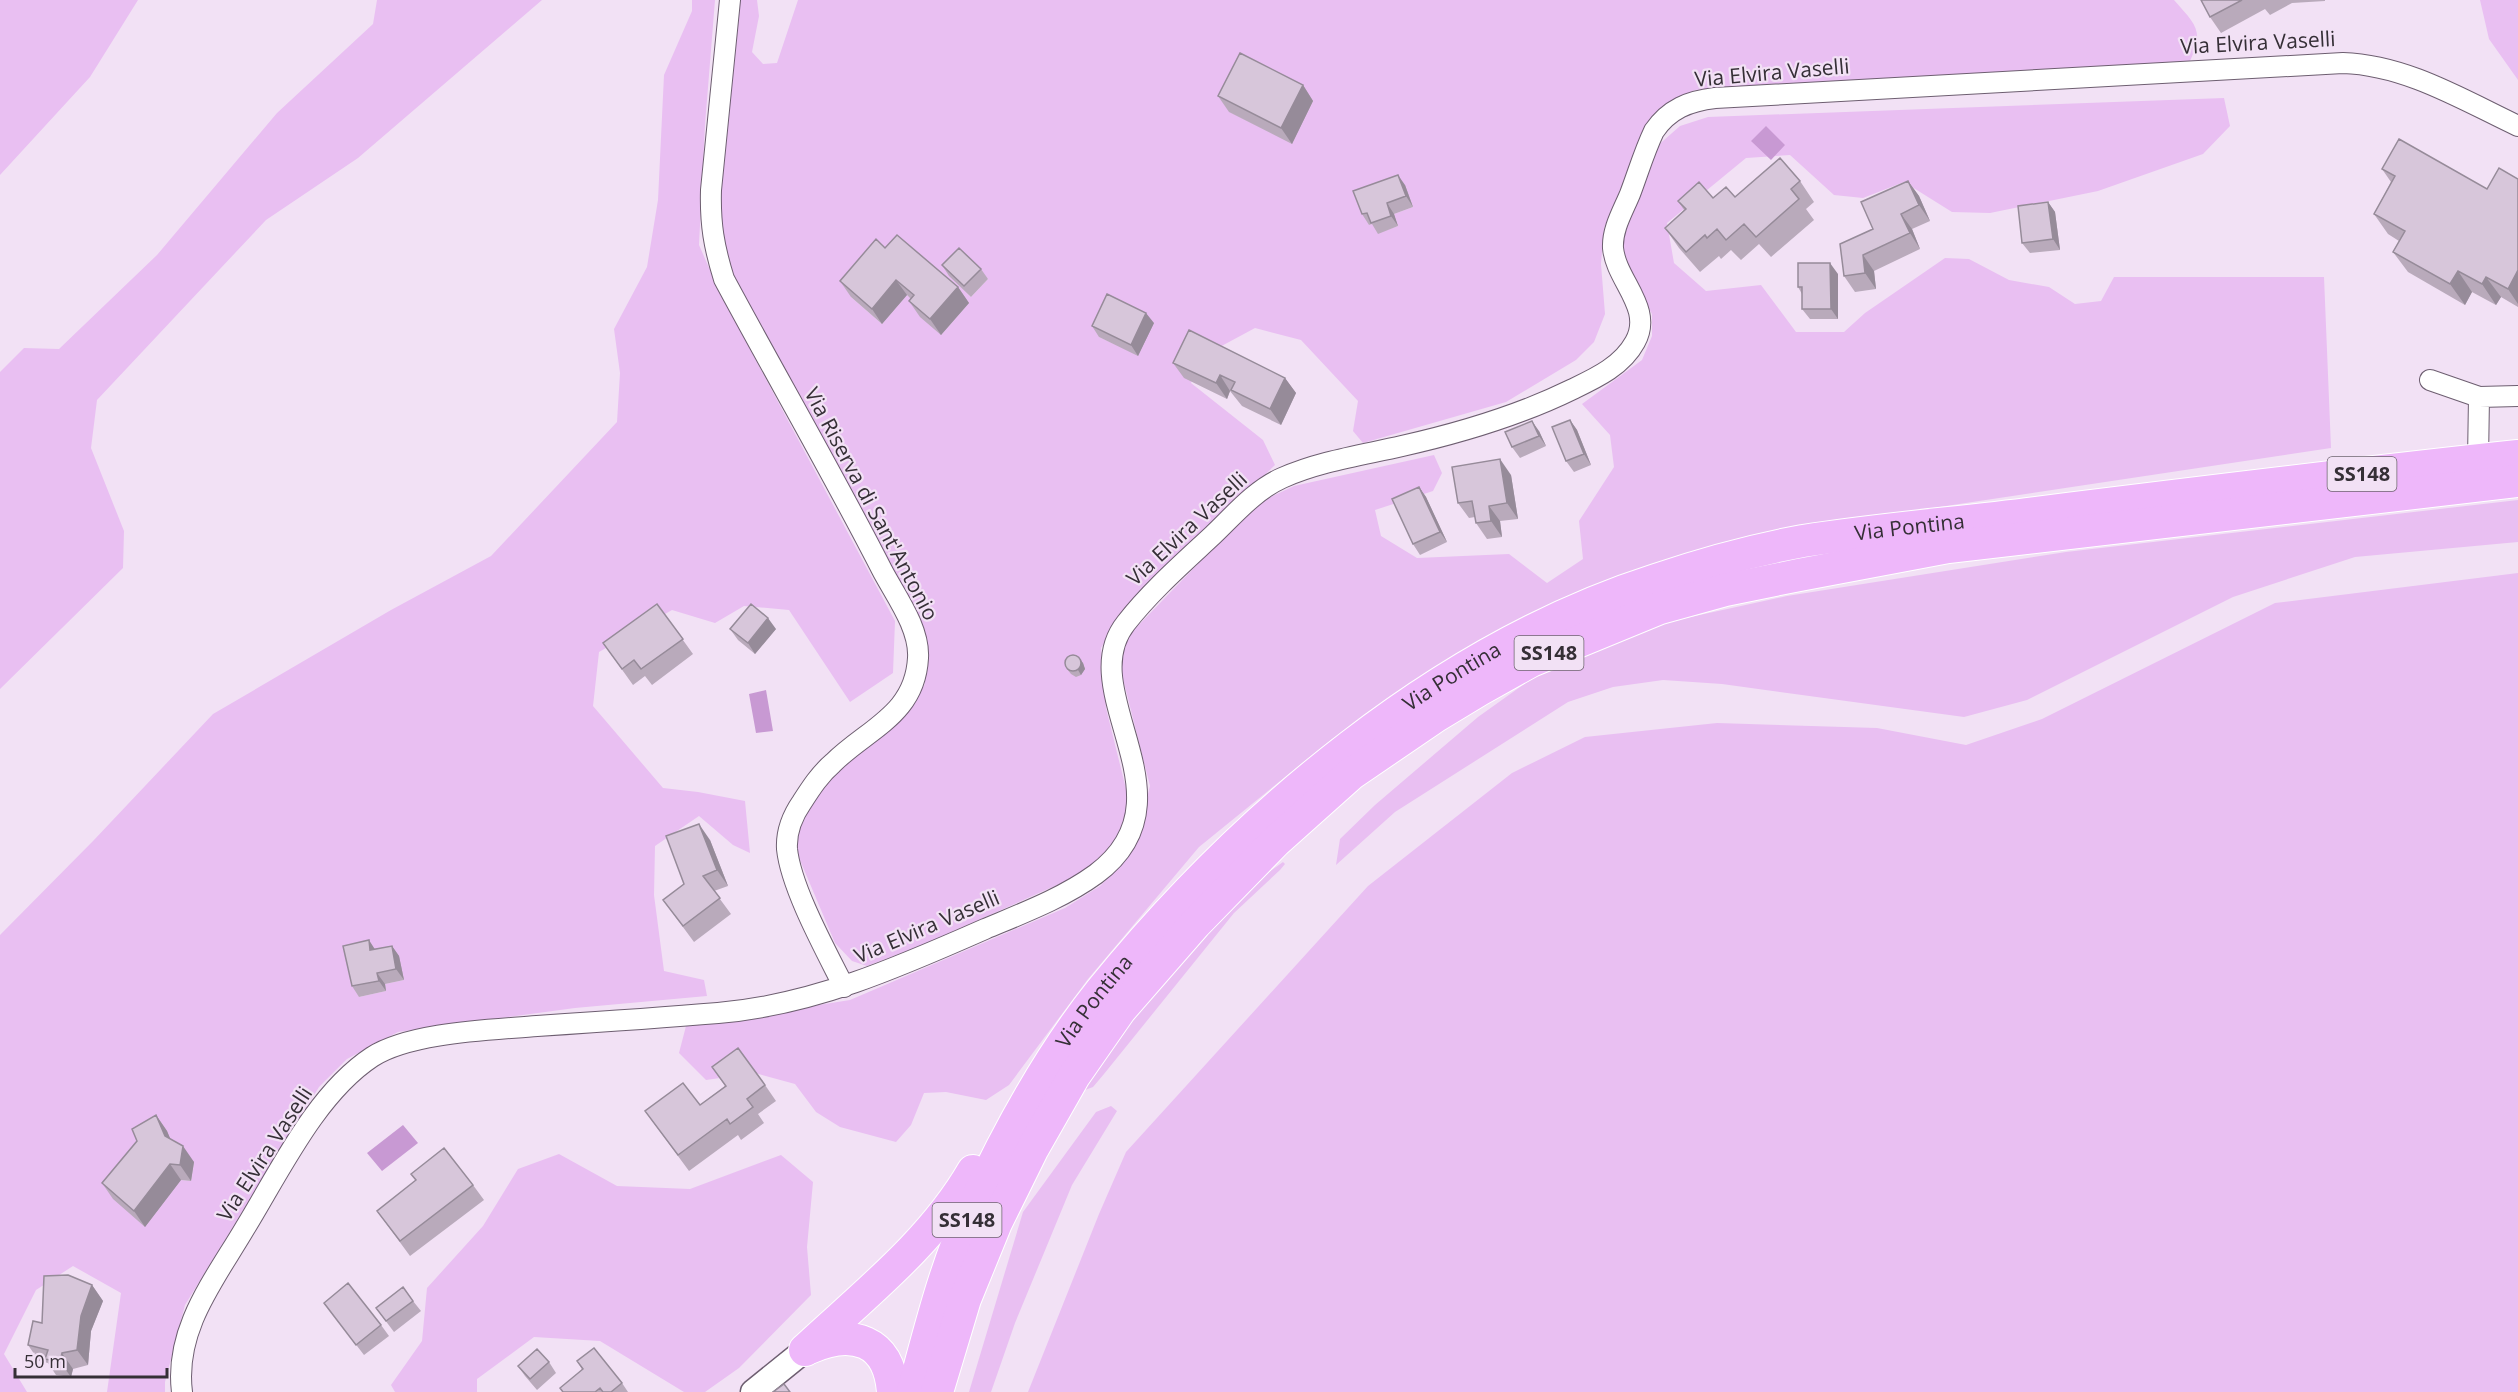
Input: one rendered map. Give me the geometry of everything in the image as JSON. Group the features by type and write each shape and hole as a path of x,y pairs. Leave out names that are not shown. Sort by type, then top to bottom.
{"highway":[{"name":"Via Pontina","path":"913,1392 939,1297 969,1214 1007,1137 1052,1061 1100,993 1166,917 1253,826 1345,751 1466,666 1566,613 1655,580 1801,542 2518,456"},
{"name":"Via Pontina","path":"937,1392 965,1299 996,1222 1033,1148 1074,1076 1120,1010 1195,924 1276,841 1352,774 1436,716 1479,690 1531,661 1660,608 1725,590 1789,577 1948,547 2518,481"},
{"path":"805,1350 896,1265 941,1216 970,1177 1001,1124 1052,1061"},
{"path":"805,1350 838,1338 858,1340 868,1344 887,1365 893,1392"}],"street":[{"name":"Via Riserva di Sant'Antonio","path":"730,0 711,190 710,215 713,242 724,279 862,531 913,630 919,657 913,681 903,703 884,724 851,747 828,768 798,807 789,828 787,848 793,874 813,924 844,987"},
{"name":"Via Elvira Vaselli","path":"182,1392 182,1353 196,1309 308,1126 339,1085 375,1055 402,1044 486,1030 726,1012 784,1003 844,987 884,973 1046,902 1096,874 1114,857 1130,832 1138,802 1133,765 1112,670 1114,642 1127,621 1160,584 1274,482 1309,468 1415,443 1516,413 1581,385 1622,359 1638,338 1641,323 1637,305 1615,256 1613,248 1615,230 1654,131 1660,122 1677,108 1688,103 1715,98 2343,63 2375,66 2407,75 2518,126"},
{"path":"2430,380 2479,397 2518,396"},
{"path":"2478,460 2479,397"},
{"path":"753,1392 805,1350"}],"shaded area":[{"path":"0,0 138,0 90,77 0,175"},
{"path":"377,0 542,0 358,158 266,220 97,400 91,448 124,531 123,568 0,689 0,372 24,348 59,349 157,255 277,113 373,24"},
{"path":"692,0 715,0 705,125 699,245 721,295 895,621 893,673 850,702 789,610 744,606 715,623 672,610 599,652 593,706 663,788 745,801 750,853 733,845 699,816 655,846 654,895 664,971 704,980 707,996 575,1008 398,1032 347,1059 319,1087 185,1305 165,1382 165,1392 107,1392 121,1293 73,1266 36,1290 4,1354 27,1392 0,1392 0,935 213,714 391,610 491,556 617,422 620,373 614,329 647,267 658,200 664,75 692,11","holes":["351,956 404,980 385,984 386,991 359,997","176,1152 194,1162 191,1181 181,1180 144,1227"]},
{"path":"739,0 757,0 759,16 752,52 763,64 777,63 798,0 2174,0 2193,22 2197,36 2189,63 1695,90 1668,103 1646,129 1604,228 1601,264 1605,314 1594,342 1576,360 1506,402 1363,443 1353,431 1358,401 1301,340 1255,328 1203,356 1191,383 1263,440 1275,465 1123,611 1101,648 1106,708 1129,801 1121,832 1109,854 1084,873 920,946 867,966 852,961 835,943 794,846 799,820 820,787 907,713 925,684 924,656 913,613 724,258 716,184","holes":["1251,69 1313,101 1292,143 1230,112","1405,186 1413,207 1394,214 1398,226 1378,233 1374,223 1369,225 1361,201","908,251 969,303 942,334 921,317 925,311 907,295 882,324 851,297 886,255 896,264","966,259 988,279 971,297 950,276","1114,304 1153,323 1138,355 1099,337"]},
{"path":"2480,0 2518,0 2518,80 2489,39"},
{"path":"2224,98 2230,126 2203,154 2098,191 1990,213 1952,212 1904,182 1863,198 1834,195 1790,155 1746,158 1667,223 1674,263 1706,291 1761,285 1796,332 1844,332 1865,313 1945,258 1969,259 2009,280 2049,287 2075,304 2101,301 2114,277 2324,277 2331,448 1780,531 1440,669 1332,739 1199,847 1088,979 1009,1085 986,1100 946,1092 924,1093 911,1125 896,1142 840,1127 816,1112 795,1084 755,1073 706,1080 679,1053 686,1026 850,1000 1065,908 1100,886 1120,866 1136,840 1150,786 1118,659 1127,637 1256,504 1294,486 1434,455 1442,473 1433,491 1375,510 1381,536 1417,558 1509,554 1547,583 1583,559 1579,521 1614,467 1610,435 1582,404 1642,360 1652,336 1652,314 1622,261 1617,240 1655,148 1680,126 1708,117"},
{"path":"1766,126 1785,145 1771,160 1751,141"},
{"path":"2518,500 2518,542 2355,557 2233,597 2027,700 1964,717 1722,684 1663,680 1613,687 1568,702 1395,812 1336,865 1340,839 1375,805 1478,717 1548,667 1649,626 1787,596 2066,552"},
{"path":"2518,573 2518,1392 1028,1392 1126,1152 1368,886 1512,773 1585,737 1717,723 1877,728 1966,745 2042,719 2275,603"},
{"path":"766,690 773,731 756,733 749,694"},
{"path":"1283,862 1285,864 1280,870 1234,913 1093,1087 1085,1090 1083,1088 1148,993 1262,877"},
{"path":"1111,1106 1117,1111 1072,1185 1015,1323 991,1392 969,1392 1023,1212 1096,1112"},
{"path":"403,1125 418,1143 382,1171 367,1153"},
{"path":"559,1154 617,1186 690,1189 781,1155 813,1182 807,1247 811,1295 739,1368 705,1392 684,1392 600,1341 534,1337 477,1379 477,1392 395,1392 391,1385 422,1341 427,1288 483,1226 518,1169"}],"building":[{"path":"2201,0 2242,0 2210,17"},
{"path":"1240,53 1303,85 1281,128 1218,96"},
{"path":"2399,139 2487,189 2499,168 2518,179 2518,270 2508,289 2486,277 2482,284 2458,271 2450,284 2393,252 2405,231 2374,214 2395,176 2382,169"},
{"path":"1780,158 1800,181 1791,189 1799,199 1756,237 1744,224 1726,240 1717,229 1707,238 1705,235 1686,252 1665,228 1686,209 1678,201 1699,182 1713,198 1726,187 1735,197"},
{"path":"1398,175 1406,196 1387,203 1391,216 1371,223 1367,213 1362,214 1353,191"},
{"path":"1908,181 1919,205 1901,214 1910,233 1863,255 1865,273 1844,276 1840,244 1873,229 1861,202"},
{"path":"2048,202 2053,239 2022,243 2018,206"},
{"path":"897,235 958,287 930,319 909,301 914,295 896,280 872,309 840,281 876,239 885,248"},
{"path":"959,248 981,269 964,286 942,265"},
{"path":"1798,263 1830,263 1831,309 1802,309 1802,287 1798,287"},
{"path":"1107,294 1146,313 1131,345 1092,326"},
{"path":"1189,330 1285,378 1270,409 1231,390 1235,382 1220,375 1216,383 1173,363"},
{"path":"1570,420 1584,454 1566,461 1552,427"},
{"path":"1532,421 1539,436 1512,447 1505,432"},
{"path":"1500,459 1507,503 1489,506 1491,521 1476,523 1472,501 1458,503 1452,467"},
{"path":"1419,487 1440,532 1413,544 1392,499"},
{"path":"657,604 683,639 641,669 634,660 622,669 603,643"},
{"path":"751,604 768,618 748,643 730,629"},
{"path":"1073,655 1079,657 1081,663 1079,669 1073,671 1067,669 1065,663 1067,657"},
{"path":"699,824 717,870 703,876 720,898 683,926 663,900 684,884 666,836"},
{"path":"369,940 370,950 392,946 396,969 377,973 379,981 352,986 343,946"},
{"path":"738,1048 765,1085 747,1099 753,1107 730,1124 727,1119 678,1155 645,1111 683,1083 700,1105 726,1086 712,1067"},
{"path":"156,1115 165,1136 183,1146 180,1165 170,1164 134,1211 102,1183 137,1141 132,1129"},
{"path":"444,1148 473,1185 400,1241 377,1211 416,1180 411,1174"},
{"path":"68,1275 92,1285 81,1316 77,1350 62,1353 60,1362 45,1359 48,1350 28,1345 33,1321 42,1323 44,1276"},
{"path":"348,1283 381,1325 356,1345 324,1303"},
{"path":"403,1287 413,1301 386,1321 376,1308"},
{"path":"594,1348 622,1383 611,1392 603,1392 600,1388 595,1392 563,1392 560,1388 583,1369 577,1361"},
{"path":"537,1349 549,1362 530,1379 518,1366"},
{"path":"784,1384 790,1392 773,1392"}]}
